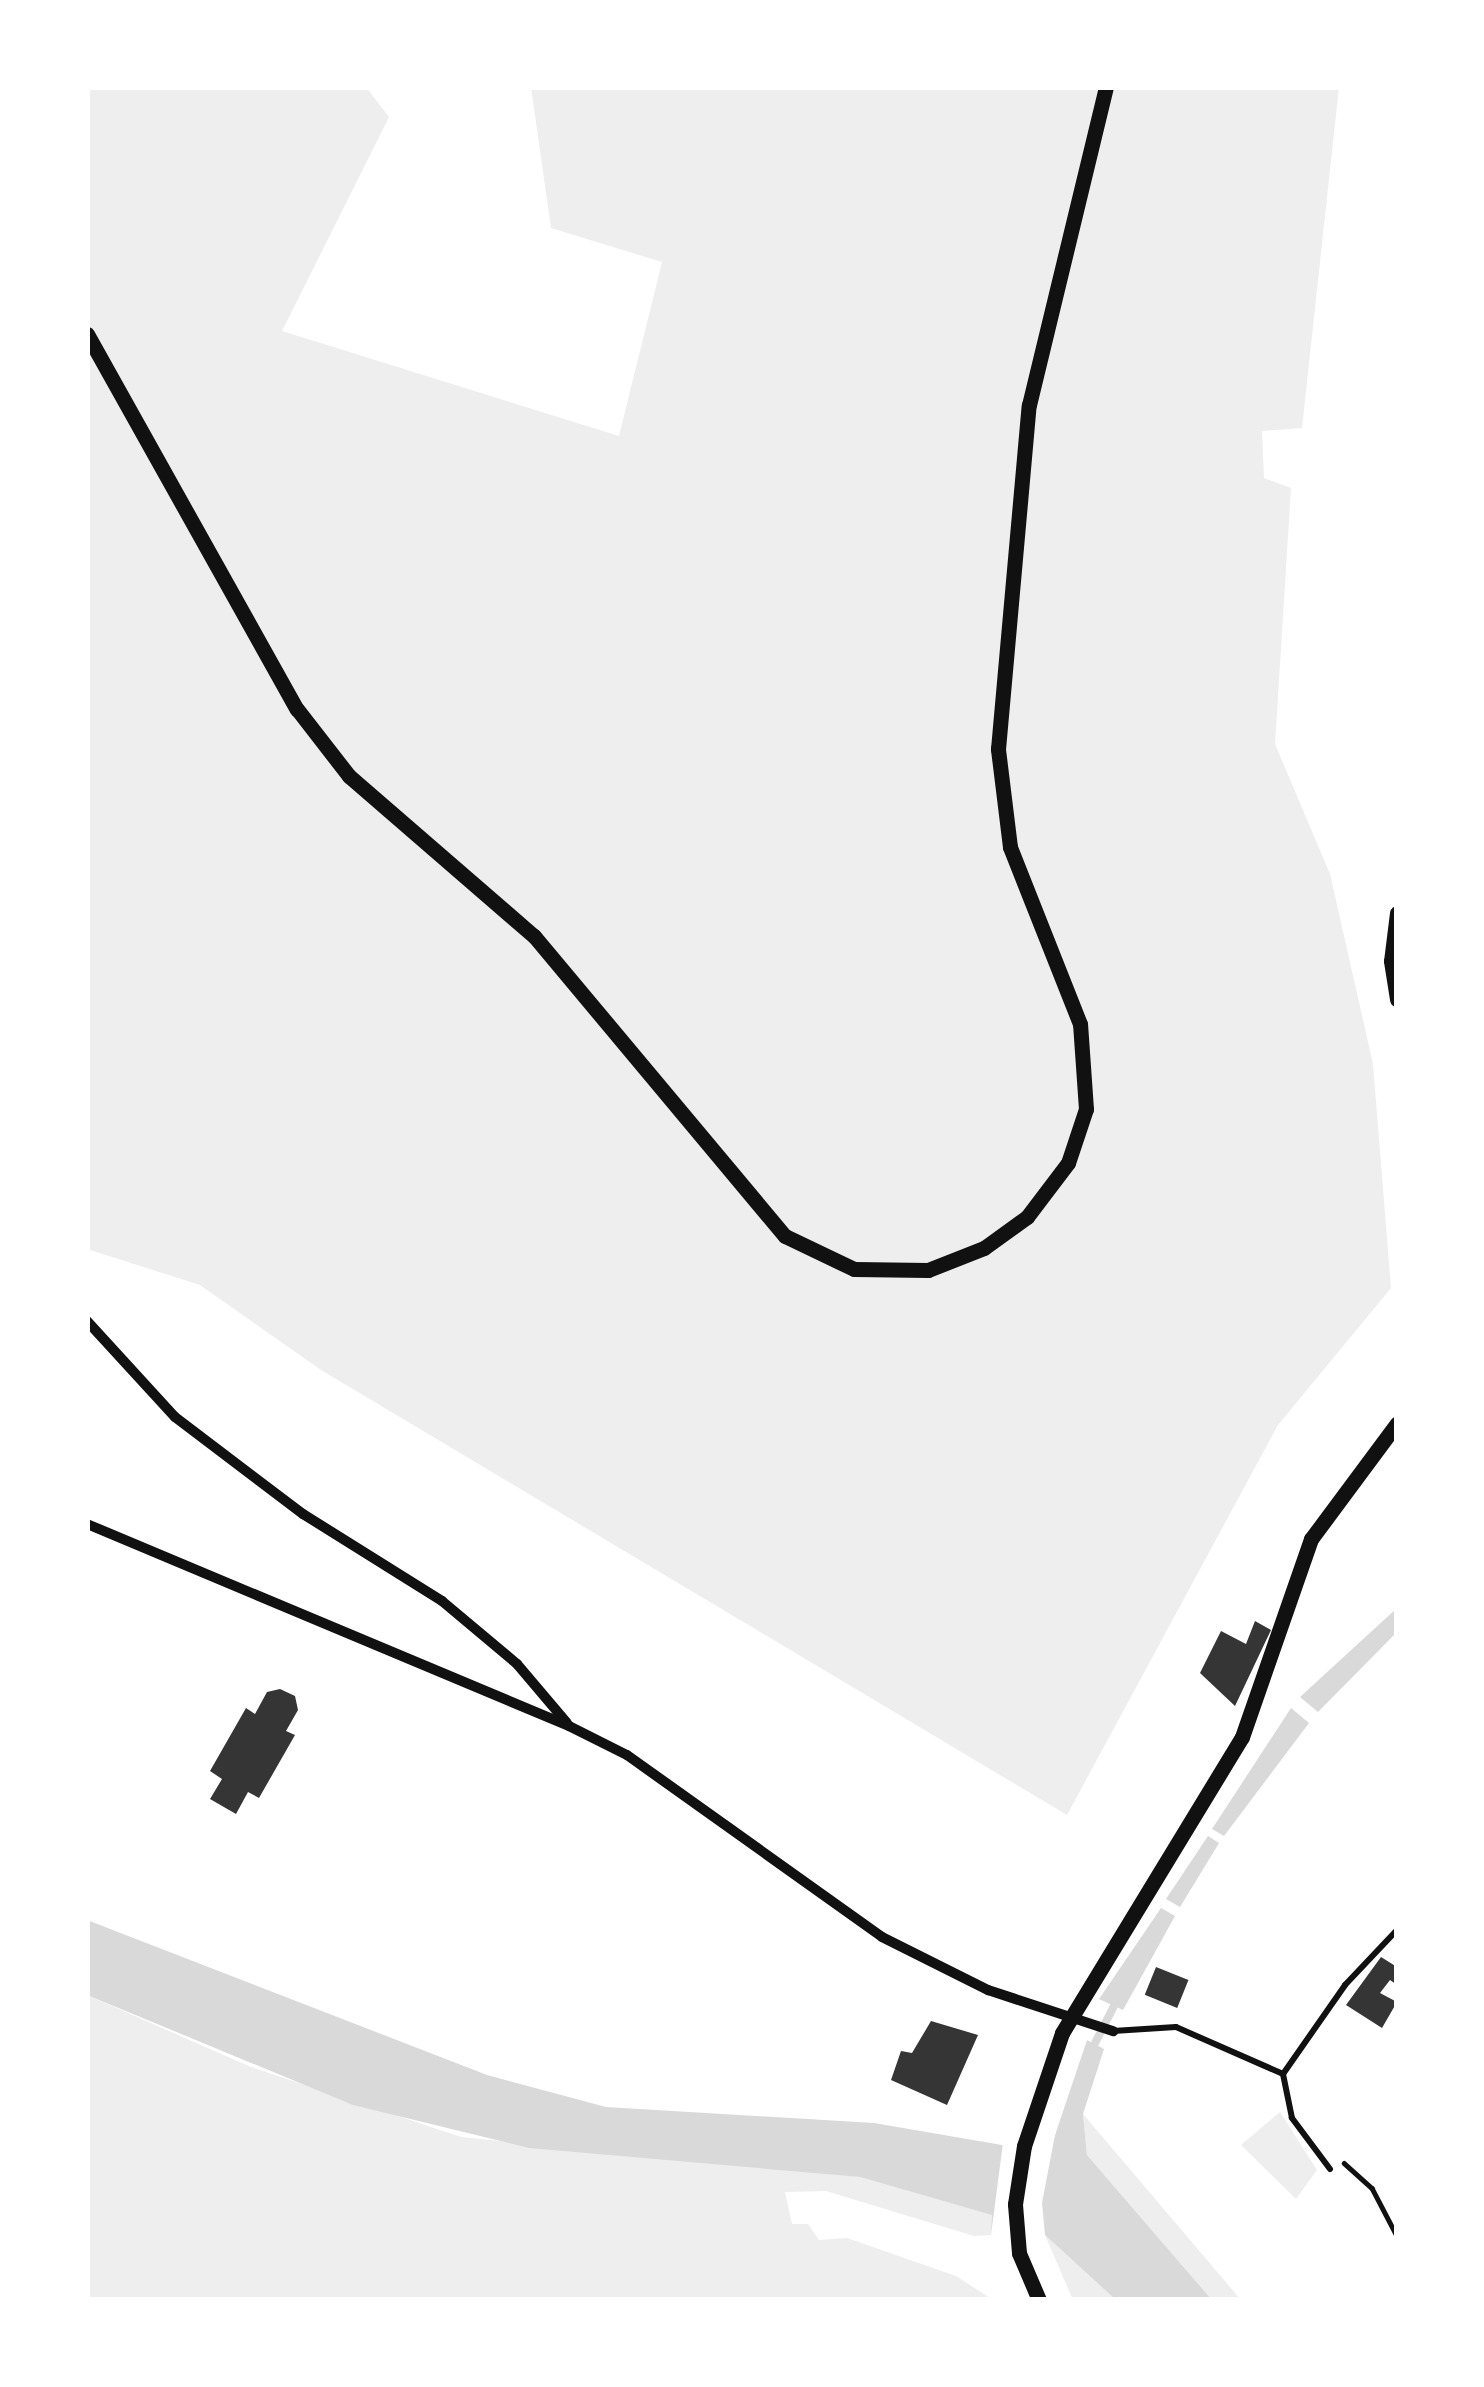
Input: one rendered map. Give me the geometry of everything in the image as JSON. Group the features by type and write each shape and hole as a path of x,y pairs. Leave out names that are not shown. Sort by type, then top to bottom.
{"main road":[{"path":"87,334 297,709 349,776 534,936 785,1236 854,1269 928,1270 985,1248 1027,1216 1068,1163 1086,1109 1080,1024 1010,847 998,749 1029,405 1106,87"},
{"path":"1397,913 1391,961 1397,1000"},
{"path":"1039,2300 1016,2235 1024,2146 1072,2022 1242,1737 1311,1539 1397,1423"}],"street":[{"path":"87,1322 175,1417 284,1500 442,1601 541,1687 569,1726"},
{"path":"87,1523 569,1726 627,1755 882,1937 988,1990 1072,2022 1113,2031"}],"lane":[{"path":"1330,2170 1292,2118 1283,2074 1345,1985 1397,1930"},
{"path":"1113,2031 1176,2027 1283,2074"}],"path":[{"path":"1330,2170 1341,2160 1372,2188 1397,2236"}],"shaded area":[{"path":"87,87 366,87 389,117 282,331 619,436 662,262 551,228 531,87 1339,87 1302,428 1262,431 1264,478 1291,488 1275,744 1330,874 1373,1064 1391,1288 1278,1425 1067,1815 321,1370 200,1285 87,1249"},
{"path":"1397,1608 1397,1632 1318,1712 1300,1697"},
{"path":"1291,1708 1309,1723 1224,1836 1212,1829"},
{"path":"1208,1836 1219,1843 1180,1907 1166,1899"},
{"path":"1161,1908 1175,1916 1123,2010 1099,1999"},
{"path":"87,1920 487,2075 606,2107 874,2123 1049,2153 1087,2040 1104,2049 1083,2114 1087,2155 1212,2300 1116,2300 1045,2235 991,2235 992,2215 860,2177 529,2148 353,2105 87,1995"},
{"path":"87,1995 251,2067 461,2137 860,2177 993,2215 991,2235 974,2236 826,2191 785,2192 792,2224 808,2224 819,2240 847,2238 956,2276 993,2300 87,2300"},
{"path":"1280,2112 1317,2170 1296,2199 1241,2145"},
{"path":"1083,2114 1241,2300 1212,2300 1087,2155"},
{"path":"1045,2235 1116,2300 1073,2300"}],"pier":[{"path":"1088,2034 1107,2043 1087,2040 1058,2119 1042,2203 1045,2235 991,2235 1004,2135 1045,2145 1071,2062"}],"building":[{"path":"1255,1621 1271,1630 1235,1706 1200,1673 1221,1631 1246,1644"},
{"path":"280,1689 295,1696 298,1710 286,1731 295,1735 259,1798 248,1792 236,1814 210,1799 222,1779 210,1771 246,1708 255,1714 267,1692"},
{"path":"1381,1957 1397,1967 1397,1985 1390,1980 1380,1993 1397,2002 1382,2028 1346,2005"},
{"path":"1156,1967 1188,1980 1177,2008 1145,1995"},
{"path":"931,2021 978,2035 947,2105 891,2080 901,2051 912,2053"}],"waterway":[{"path":"1091,2051 1117,2000"}]}
